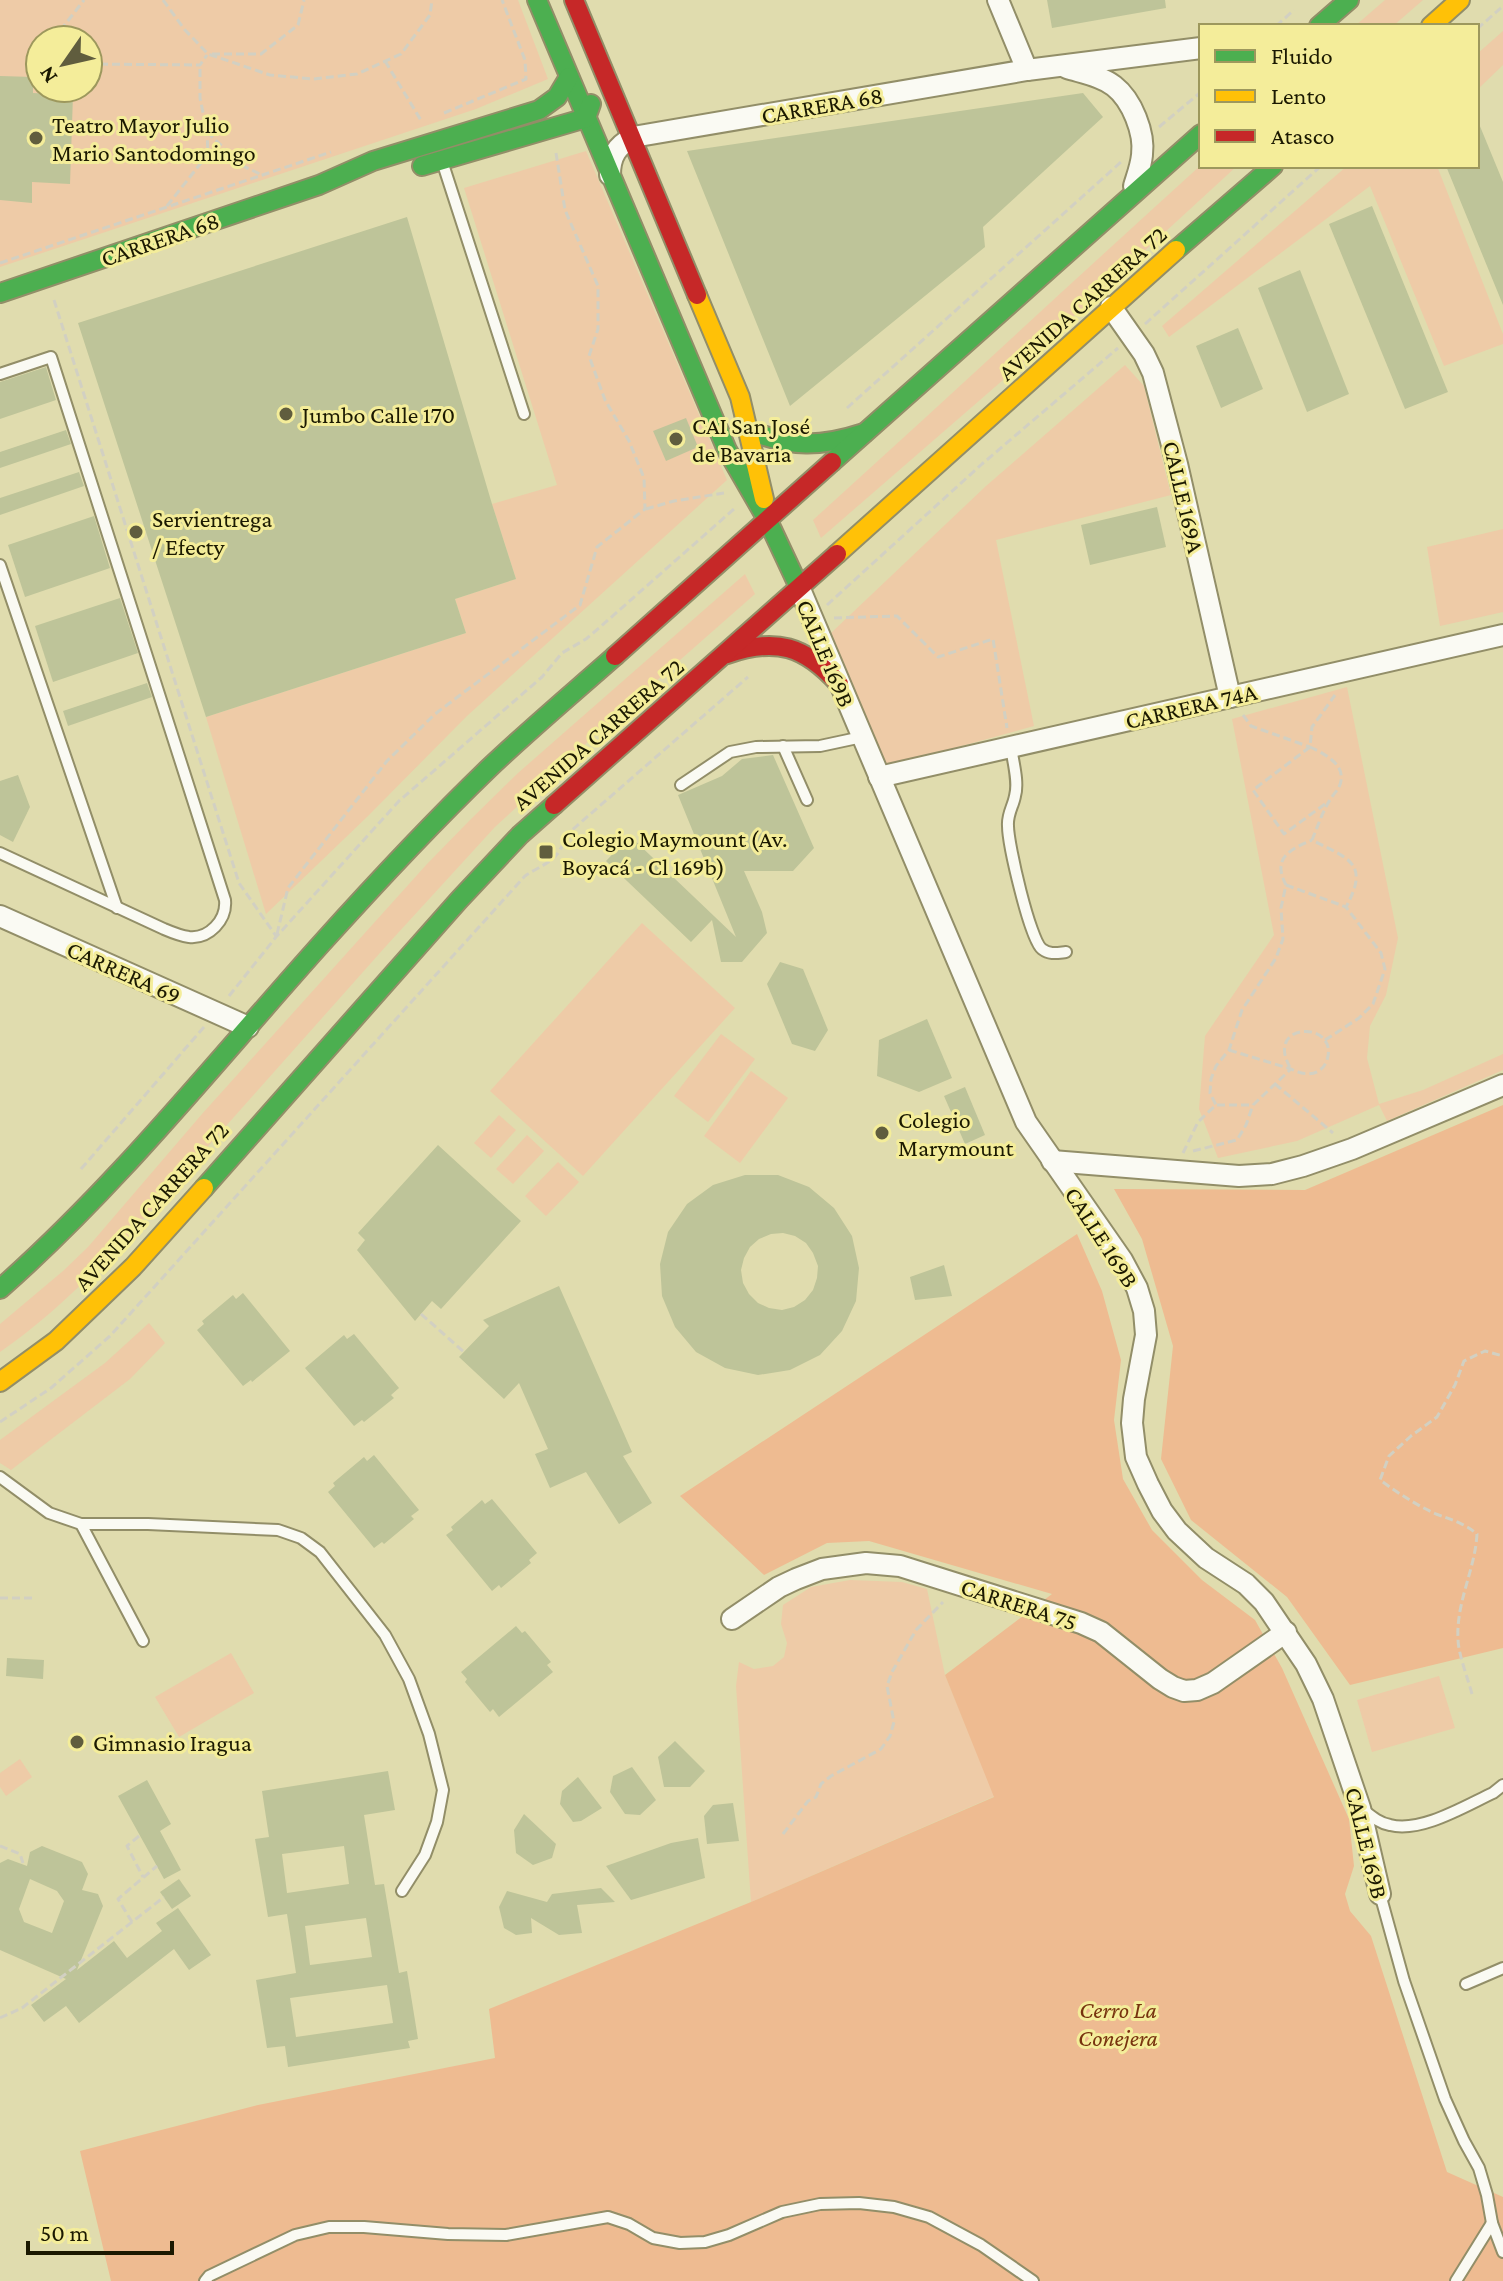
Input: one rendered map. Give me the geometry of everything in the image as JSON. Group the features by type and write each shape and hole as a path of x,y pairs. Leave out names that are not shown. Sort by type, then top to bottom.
{"main road":[{"name":"CALLE 169B","path":"537,0 727,450 768,521 799,587"},
{"name":"CALLE 169B","path":"574,0 740,397 768,521"},
{"path":"1433,24 1460,0"},
{"path":"1321,24 1342,5"},
{"path":"404,171 586,118 603,68"},
{"name":"CARRERA 68","path":"0,293 319,185 373,161 539,110 559,97 569,77"},
{"name":"AVENIDA CARRERA 72","path":"0,1289 61,1235 110,1185 248,1027 463,793 1199,136"},
{"name":"AVENIDA CARRERA 72","path":"0,1382 56,1341 133,1267 520,835 1271,168"},
{"name":"CARRERA 68","path":"319,185 380,178"},
{"path":"749,430 775,441 802,445 837,443 870,430"},
{"path":"725,655 743,647 763,644 797,649 821,664 839,684"}],"street":[{"path":"998,0 1027,70"},
{"path":"1298,17 1342,5"},
{"name":"CARRERA 68","path":"633,137 1027,70 1199,48"},
{"name":"CARRERA 68","path":"1059,66 1097,77 1126,97 1142,142 1142,155 1130,198"},
{"path":"610,175 610,165 617,148 633,137"},
{"name":"CALLE 169A","path":"1111,307 1153,373 1230,697"},
{"name":"CALLE 169B","path":"799,587 1020,1110 1122,1260 1137,1288 1144,1311 1146,1335 1132,1423 1136,1457 1148,1484 1177,1531 1206,1558 1246,1584 1264,1602 1306,1664 1323,1699 1360,1808 1380,1894"},
{"name":"CARRERA 74A","path":"879,777 1503,635"},
{"name":"CARRERA 69","path":"0,916 248,1027"},
{"path":"1052,1161 1239,1176 1272,1174 1352,1149 1503,1085"},
{"name":"CARRERA 75","path":"732,1619 779,1587 822,1569 866,1563 900,1566 1081,1623 1101,1632 1160,1679 1184,1691 1197,1690 1213,1683 1286,1632"}],"lane":[{"path":"441,160 524,414"},
{"path":"0,374 51,357 226,909 222,920 210,931 189,937 164,929 0,853"},
{"path":"0,565 117,908"},
{"path":"681,785 730,752 783,746 820,746 862,737"},
{"path":"783,746 807,800"},
{"path":"1011,747 1016,792 1009,810 1008,826 1019,883 1036,942 1052,954 1066,952"},
{"path":"0,1477 49,1513 81,1524 278,1530 301,1538 320,1552 385,1635 409,1679 429,1734 443,1790 437,1822 425,1855 402,1891"},
{"path":"81,1524 143,1641"},
{"path":"1360,1808 1392,1826 1419,1826 1493,1793 1503,1785"},
{"name":"CALLE 169B","path":"1380,1894 1404,1981 1445,2099 1479,2168 1492,2223 1503,2252"},
{"path":"1466,1984 1503,1968"},
{"path":"205,2281 209,2276 295,2235 329,2227 506,2235 608,2217 629,2224 653,2238 680,2243 705,2242 782,2212 820,2204 859,2203 894,2207 929,2217 981,2245 1033,2281"},
{"path":"1456,2281 1492,2223"}],"path":[{"path":"65,24 84,0"},
{"path":"163,0 208,54 270,75 313,79 357,74 401,54 430,15 432,0"},
{"path":"208,54 261,54 298,25 304,0"},
{"path":"435,116 526,79 525,60 502,0"},
{"path":"1479,27 1503,6"},
{"path":"167,206 208,154 200,98 200,65 208,54"},
{"path":"385,61 422,122"},
{"path":"104,64 200,65"},
{"path":"207,132 237,163 262,175"},
{"path":"0,263 335,151"},
{"path":"556,151 565,210 598,286 598,329 589,356 605,400 629,441 644,478 645,509"},
{"path":"812,619 982,464 1132,336 1319,168"},
{"path":"47,277 239,883 276,937 288,888 387,761 435,714 580,605 597,547 645,509 703,495 752,493"},
{"path":"812,619 897,616 938,657 993,639 1011,747"},
{"path":"1328,803 1284,834 1253,790 1310,747 1312,727 1353,669"},
{"path":"0,1422 51,1388 110,1336 525,876 558,854 572,830 755,671"},
{"path":"1216,1105 1210,1093 1216,1066 1229,1050 1242,1010 1276,958 1283,939 1281,908 1286,885 1281,874 1281,861 1287,853 1312,840 1328,803 1340,786 1341,777 1337,764 1330,757 1251,726 1230,697"},
{"path":"1312,840 1348,859 1355,868 1358,881 1346,907"},
{"path":"1286,885 1346,907 1381,953 1385,969 1373,1004 1359,1018 1325,1040"},
{"path":"1229,1050 1300,1074 1311,1075 1321,1070 1327,1061 1325,1040 1315,1032 1303,1030 1292,1035 1285,1046 1284,1058 1291,1069"},
{"path":"1253,1105 1216,1105 1198,1122 1182,1154 1237,1140 1253,1105 1291,1069"},
{"path":"1275,1084 1352,1149"},
{"path":"421,1314 464,1352"},
{"path":"1472,1694 1457,1641 1463,1593 1475,1557 1477,1534 1465,1524 1406,1499 1380,1480 1389,1456 1437,1417 1464,1361 1485,1351 1503,1356"},
{"path":"783,1834 808,1801 816,1797 821,1784 881,1749 890,1736 894,1722 887,1686 892,1672 916,1630 948,1597"},
{"path":"0,1598 33,1598"},
{"path":"139,1836 127,1846 143,1877"},
{"path":"2,1848 20,1854 23,1863"},
{"path":"132,1922 118,1899 157,1866"},
{"path":"0,2018 22,2008 164,1897"}],"shaded area":[{"path":"0,0 518,0 548,79 476,109 0,267"},
{"path":"1385,0 1423,0 1395,24 1357,24"},
{"path":"1503,31 1503,65 1479,88 1479,52"},
{"path":"586,151 727,480 467,716 266,914 206,717 466,633 455,599 516,579 492,504 557,485 464,188"},
{"path":"1199,167 1235,168 1018,367 821,538 813,520"},
{"path":"1345,168 1438,168 1503,334 1503,344 1444,366 1370,186 1169,337 1162,326"},
{"path":"1125,365 1144,386 1171,495 996,540 1034,726 885,767 831,633 986,486"},
{"path":"1503,529 1503,612 1440,626 1427,547"},
{"path":"745,574 755,594 495,827 121,1244 33,1328 0,1352 0,1324 88,1247 202,1114 427,864 518,773"},
{"path":"1347,687 1398,938 1386,995 1370,1026 1367,1058 1379,1104 1423,1090 1503,1054 1503,1070 1387,1121 1379,1105 1297,1141 1218,1158 1199,1109 1205,1036 1274,935 1232,719"},
{"path":"642,923 735,1008 583,1176 490,1091"},
{"path":"721,1034 755,1059 708,1122 674,1096"},
{"path":"751,1071 788,1098 740,1163 704,1136"},
{"path":"499,1115 516,1130 491,1158 474,1143"},
{"path":"527,1135 544,1151 513,1184 496,1169"},
{"path":"558,1162 579,1182 546,1216 525,1196"},
{"path":"149,1323 165,1343 130,1379 11,1470 0,1463 0,1440 105,1363"},
{"path":"850,1580 902,1582 927,1589 945,1675 995,1796 751,1902 736,1686 739,1662 754,1669 773,1666 784,1657 787,1643 781,1624 783,1605 811,1587"},
{"path":"231,1653 254,1693 179,1737 155,1697"},
{"path":"1439,1676 1455,1728 1372,1752 1357,1700"},
{"path":"20,1759 32,1777 6,1796 0,1787 0,1773"}],"green space":[{"path":"1503,1105 1503,1648 1350,1685 1287,1597 1191,1520 1161,1459 1173,1346 1142,1239 1114,1189 1305,1190"},
{"name":"Cerro La Conejera","path":"1077,1234 1102,1291 1121,1360 1114,1420 1123,1479 1152,1530 1202,1580 1255,1620 1282,1668 1349,1819 1354,1866 1345,1894 1350,1911 1371,1936 1447,2172 1503,2197 1503,2281 111,2281 80,2151 258,2105 495,2058 489,2009 751,1902 994,1797 945,1675 1052,1594 869,1541 827,1543 764,1575 680,1496"}],"building":[{"path":"1047,0 1165,0 1166,8 1052,28"},
{"name":"Teatro Mayor Julio Mario Santodomingo","path":"0,76 24,77 24,104 73,104 70,184 32,182 32,203 0,200"},
{"path":"1083,93 1103,117 983,227 985,247 790,406 687,151"},
{"path":"1479,124 1503,182 1503,305 1447,168 1479,168"},
{"path":"1372,206 1448,392 1405,409 1329,224"},
{"name":"Jumbo Calle 170","path":"407,217 516,579 455,599 466,633 206,717 78,323"},
{"path":"1300,270 1349,394 1307,412 1258,288"},
{"path":"1238,328 1263,389 1221,408 1196,346"},
{"path":"46,367 56,400 0,419 0,382"},
{"name":"CAI San José de Bavaria","path":"686,418 698,447 666,461 653,431"},
{"path":"66,430 71,444 0,468 0,452"},
{"path":"79,472 84,486 0,515 0,498"},
{"path":"1157,507 1166,547 1090,565 1081,525"},
{"path":"94,516 110,568 25,597 8,545"},
{"path":"120,598 138,653 53,682 35,626"},
{"path":"147,683 152,697 68,726 63,711"},
{"path":"773,755 814,848 793,871 744,871 762,912 767,933 742,962 721,962 712,920 691,942 606,861 630,836 736,937 678,795 722,776 742,759"},
{"path":"18,775 30,807 13,842 0,835 0,781"},
{"path":"780,962 803,969 828,1030 815,1051 792,1044 767,984"},
{"path":"927,1019 952,1078 919,1092 877,1076 879,1040"},
{"path":"965,1087 985,1135 965,1144 944,1096"},
{"path":"438,1145 521,1221 441,1309 432,1301 415,1321 357,1250 365,1240 358,1233"},
{"path":"745,1175 778,1175 809,1187 834,1208 852,1236 859,1268 856,1301 842,1331 820,1355 790,1370 758,1375 725,1368 696,1352 675,1327 662,1296 660,1264 668,1232 687,1204 713,1185","holes":["771,1234 795,1236 806,1243 818,1266 813,1290 794,1307 782,1310 769,1308 758,1303 743,1283 741,1270 744,1258 759,1239"]},
{"path":"944,1265 952,1296 915,1300 910,1277"},
{"path":"559,1286 632,1452 623,1456 652,1503 619,1524 586,1472 550,1488 535,1454 548,1449 519,1383 504,1399 459,1357 489,1326 483,1320"},
{"path":"243,1293 290,1351 243,1386 197,1330 204,1324 202,1321 233,1295 236,1299"},
{"path":"354,1334 399,1388 391,1395 394,1398 364,1422 362,1420 354,1426 305,1368 344,1335 347,1339"},
{"path":"374,1455 419,1510 411,1516 414,1519 384,1544 382,1542 374,1548 328,1492 335,1486 333,1483 364,1457 367,1461"},
{"path":"492,1499 537,1553 529,1560 531,1563 501,1588 499,1585 492,1591 446,1535 482,1500 485,1504"},
{"path":"516,1626 522,1633 525,1631 551,1662 547,1665 553,1672 499,1717 493,1709 490,1712 465,1682 467,1679 461,1672"},
{"path":"7,1658 44,1660 43,1679 6,1676"},
{"path":"675,1741 705,1771 690,1787 664,1787 658,1757"},
{"path":"632,1767 656,1800 640,1815 625,1814 610,1792 613,1776"},
{"path":"388,1771 395,1810 364,1815 375,1885 384,1884 399,1973 407,1971 418,2039 408,2041 410,2048 288,2067 285,2046 267,2048 256,1980 296,1973 287,1914 268,1917 255,1839 269,1837 262,1791","holes":["344,1846 349,1884 287,1893 282,1854","366,1918 372,1957 310,1965 305,1926","387,1985 393,2023 296,2037 290,1998"]},
{"path":"578,1777 602,1808 581,1821 573,1822 560,1804 562,1791"},
{"path":"147,1780 171,1824 160,1831 181,1870 164,1879 118,1796"},
{"path":"733,1803 739,1841 707,1844 704,1816 713,1805"},
{"path":"524,1814 556,1844 552,1858 533,1865 516,1853 514,1830"},
{"path":"698,1838 705,1878 631,1900 606,1866 671,1843"},
{"path":"42,1846 82,1862 88,1874 82,1890 98,1894 103,1906 77,1970 114,1941 127,1958 162,1931 156,1923 178,1908 211,1955 189,1970 174,1949 79,2023 66,2006 44,2022 31,2005 66,1979 0,1950 0,1863 8,1859 27,1866 30,1852","holes":["30,1879 57,1891 64,1901 52,1933 24,1922 19,1909"]},
{"path":"179,1879 191,1896 172,1909 160,1892"},
{"path":"601,1888 615,1902 577,1905 582,1933 559,1935 531,1918 532,1933 516,1935 504,1928 499,1907 507,1891 547,1902 552,1894"}],"traffic: fast":[{"path":"537,0 727,450 768,521 799,587"},
{"path":"1321,24 1349,0"},
{"path":"0,293 319,185 373,161 539,110 557,97 569,77"},
{"path":"422,166 586,118 591,104"},
{"path":"832,462 1199,136"},
{"path":"1176,250 1271,168"},
{"path":"749,430 779,440 806,444 864,433"},
{"path":"0,1289 126,1165 321,944 424,833 504,754 615,656"},
{"path":"204,1188 459,900 520,835 554,805"}],"traffic: slow":[{"path":"1433,24 1460,0"},
{"path":"837,554 1176,250"},
{"path":"697,295 740,397 764,499"},
{"path":"0,1382 56,1341 133,1267 204,1188"}],"traffic: jam":[{"path":"574,0 697,295"},
{"path":"615,656 832,462"},
{"path":"554,805 837,554"},
{"path":"727,654 760,646 789,648 814,661 839,684"}],"place":[{"name":"Teatro Mayor Julio Mario Santodomingo","path":"36,138"},
{"name":"Jumbo Calle 170","path":"286,414"},
{"name":"CAI San José de Bavaria","path":"676,439"},
{"name":"Servientrega / Efecty","path":"136,532"},
{"name":"Colegio Maymount (Av. Boyacá - Cl 169b)","path":"546,852"},
{"name":"Colegio Marymount","path":"882,1133"},
{"name":"Gimnasio Iragua","path":"77,1742"}]}
